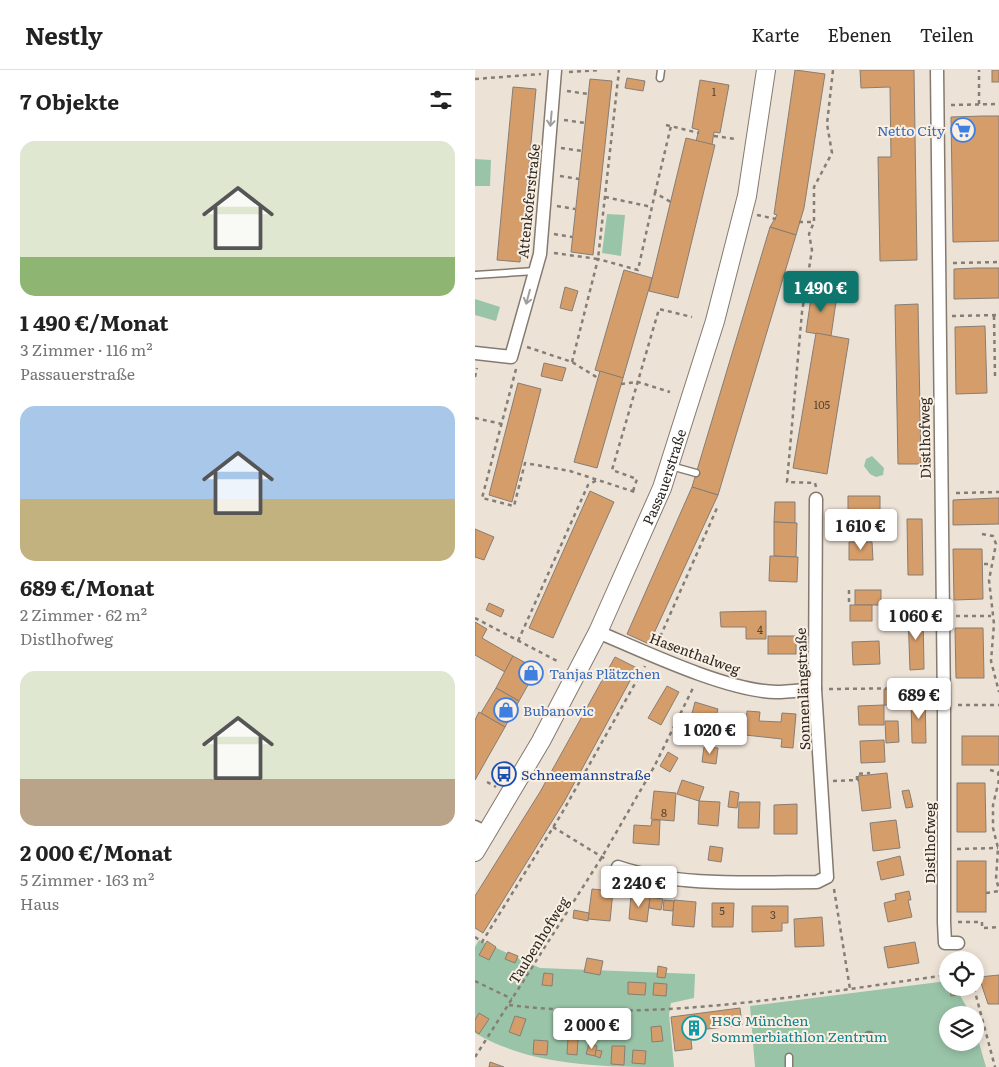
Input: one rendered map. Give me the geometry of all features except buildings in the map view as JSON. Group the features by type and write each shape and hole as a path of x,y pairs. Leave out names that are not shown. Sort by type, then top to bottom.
{"street":[{"name":"Passauerstraße","path":"475,852 481,830 541,740 598,632 662,488 715,321 747,196 766,70"},
{"name":"Distlhofweg","path":"937,70 940,493 944,688 944,922 945,943 957,943"},
{"name":"Attenkoferstraße","path":"511,357 540,251 555,72"},
{"path":"475,353 511,357"},
{"name":"Sonnenlängstraße","path":"816,499 815,690 827,877"},
{"name":"Hasenthalweg","path":"598,632 700,674 738,685 775,692 815,690"},
{"path":"618,867 639,874 725,882 817,882 827,877"}],"lane":[{"path":"660,78 661,70"},
{"path":"475,276 535,271"},
{"path":"669,465 696,473"},
{"path":"789,1058 789,1067"}],"path":[{"path":"475,79 600,70"},
{"path":"572,362 597,259 619,70"},
{"path":"816,499 815,483 787,482 802,312 812,250 809,234 814,222 814,187 832,153 827,124 833,70"},
{"path":"979,70 979,104"},
{"path":"553,89 588,94"},
{"path":"937,105 999,104"},
{"path":"551,118 585,123"},
{"path":"666,125 699,133"},
{"path":"540,251 597,259 638,270 671,126"},
{"path":"714,136 736,139"},
{"path":"549,147 582,151"},
{"path":"546,174 579,179"},
{"path":"655,193 671,202"},
{"path":"605,197 652,207"},
{"path":"544,204 575,209"},
{"path":"756,214 776,219"},
{"path":"799,222 814,222"},
{"path":"938,263 999,262"},
{"path":"633,491 637,479 612,470 659,309 692,317"},
{"path":"938,316 999,315"},
{"path":"994,316 995,376 999,376"},
{"path":"515,343 572,362 598,378"},
{"path":"511,357 517,365 482,498 514,506 525,463 570,471 639,493"},
{"path":"621,384 638,382 671,392"},
{"path":"475,418 501,424"},
{"path":"519,641 589,485 598,479"},
{"path":"940,493 999,492"},
{"path":"475,937 482,942 553,827 653,654 717,508"},
{"path":"981,534 991,534 995,539 989,580 993,604 991,616 994,624 991,660 999,692"},
{"path":"984,564 991,564"},
{"path":"849,587 849,602"},
{"path":"943,616 991,616"},
{"path":"475,618 559,662"},
{"name":"Taubenhofweg","path":"475,1057 602,857 654,767 700,674"},
{"path":"815,690 944,688"},
{"path":"944,705 999,705"},
{"path":"986,893 999,890 995,879 998,848 993,828 993,805 999,780 998,772 990,770"},
{"path":"821,781 857,780 857,774 870,773"},
{"path":"487,782 500,789"},
{"path":"553,827 602,857"},
{"path":"944,849 998,848"},
{"path":"827,877 833,884 850,989"},
{"path":"944,922 981,922 981,928 999,928"},
{"path":"508,1005 595,1011 676,1010 939,976"},
{"path":"475,981 512,999"},
{"path":"976,996 995,1067"}],"green space":[{"path":"475,159 491,160 490,186 475,186"},
{"path":"607,214 625,215 621,256 602,253"},
{"path":"475,299 500,307 496,321 475,315"},
{"path":"872,456 884,468 883,475 876,477 870,474 864,466 866,459"},
{"path":"479,940 540,968 695,974 694,998 671,1003 669,1014 674,1067 596,1065 546,1059 521,1053 475,1033 475,947"},
{"path":"939,982 939,996 960,996 966,1006 939,1006 939,1051 981,1051 986,1067 755,1067 750,1006"}],"place":[{"name":"Netto City","path":"963,130"},
{"name":"Tanjas Plätzchen","path":"531,673"},
{"name":"Bubanovic","path":"506,710"},
{"name":"Schneemannstraße","path":"504,774"},
{"name":"HSG München Sommerbiathlon Zentrum","path":"694,1028"}]}
